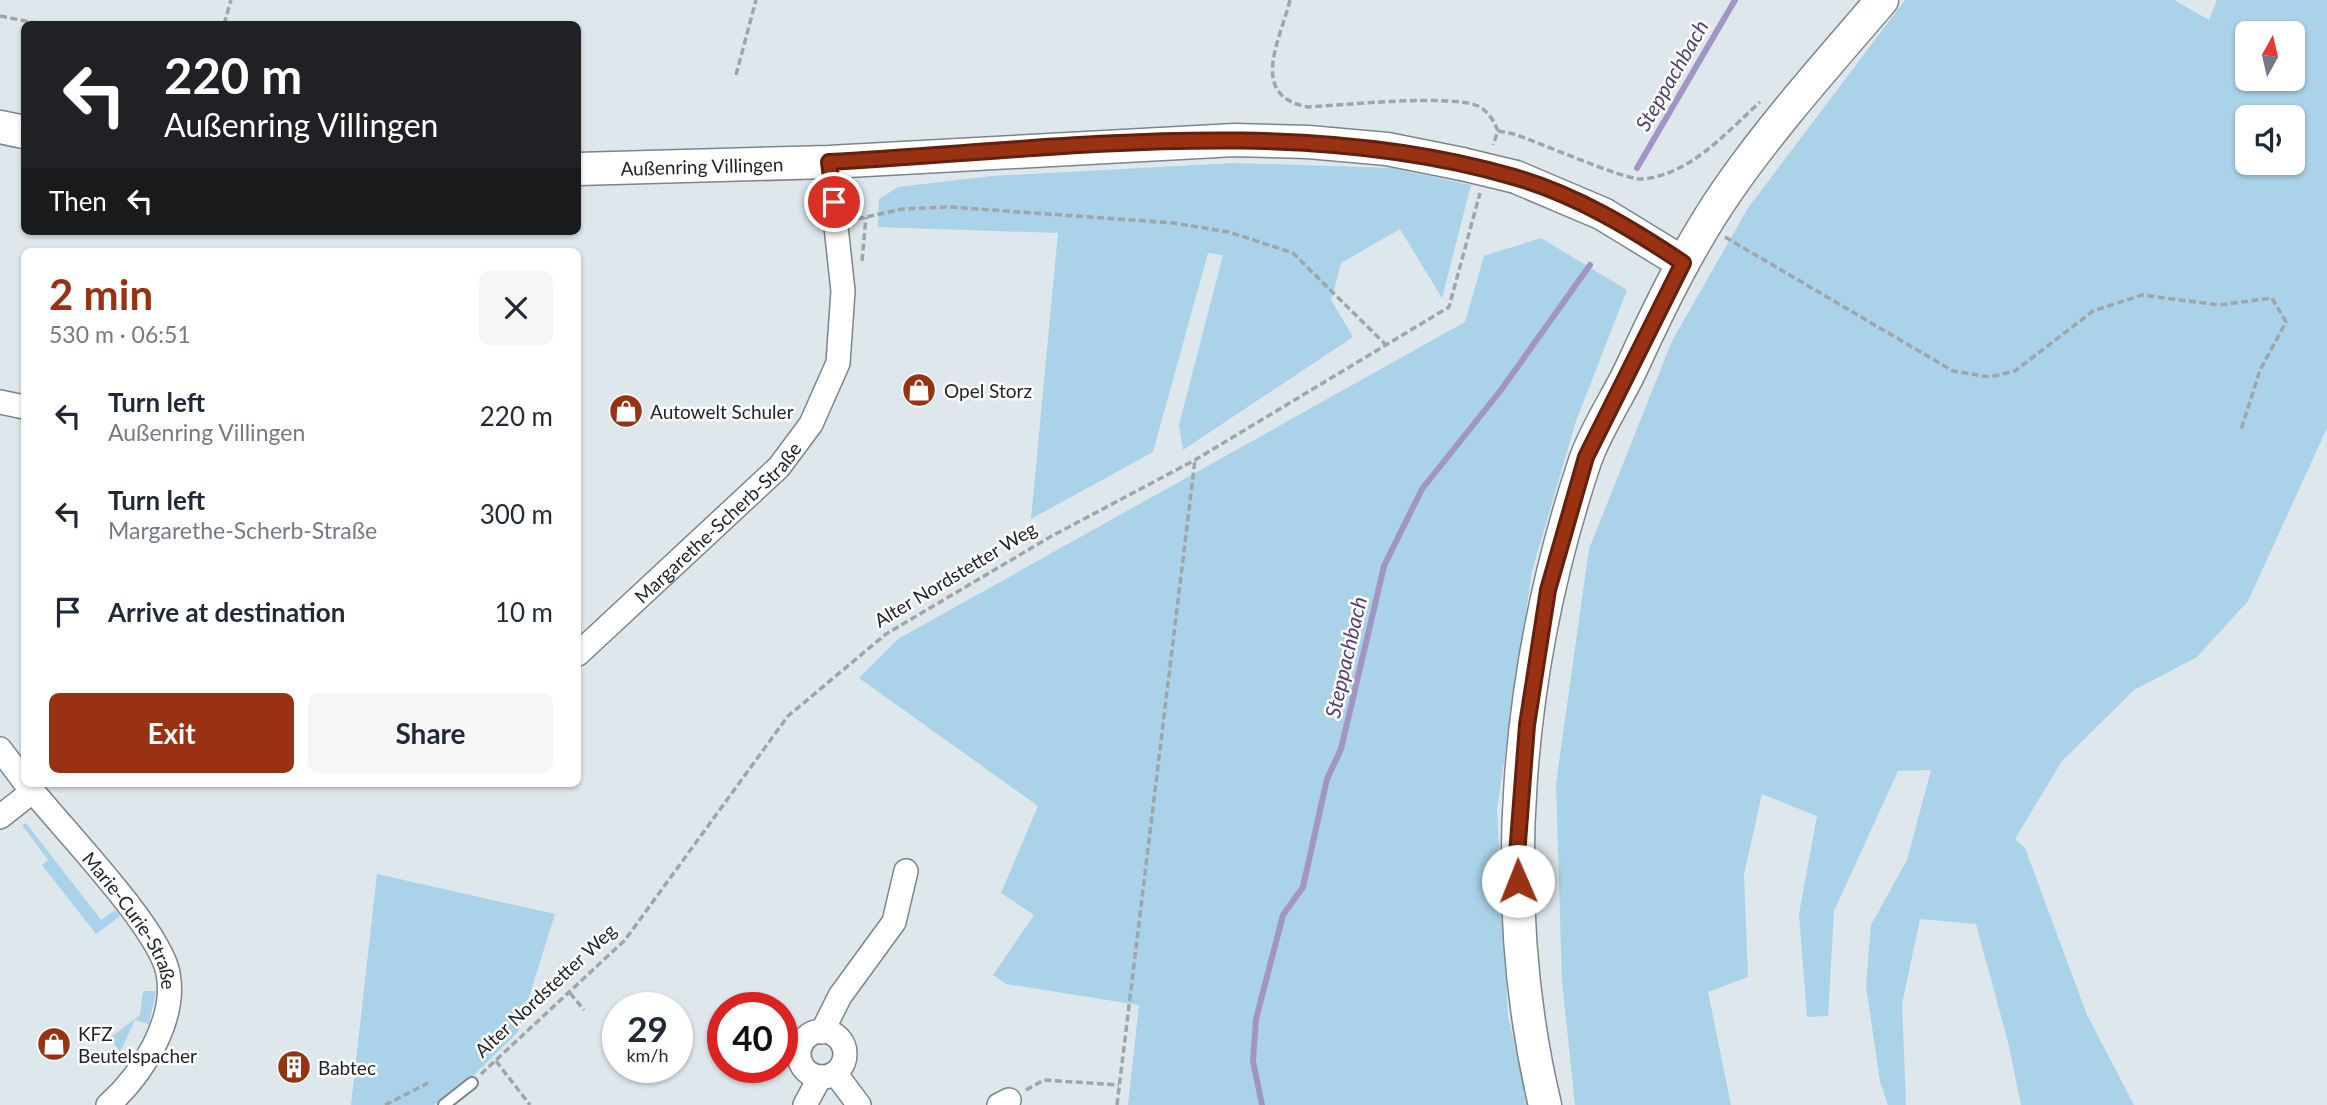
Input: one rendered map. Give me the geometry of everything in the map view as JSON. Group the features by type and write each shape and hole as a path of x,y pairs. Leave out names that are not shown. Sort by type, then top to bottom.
{"street":[{"path":"1545,1105 1531,1047 1517,855 1527,725 1548,590 1586,457 1683,263 1730,186 1882,0"},
{"path":"0,127 21,131"},
{"name":"Außenring Villingen","path":"581,169 829,162 1235,140 1308,142 1387,149 1516,177 1603,214 1683,263"},
{"name":"Margarethe-Scherb-Straße","path":"581,651 779,467 811,424 838,363 839,351 843,291 829,162"},
{"path":"0,402 21,406"},
{"name":"Marie-Curie-Straße","path":"0,749 21,776"},
{"path":"0,817 26,787"},
{"name":"Marie-Curie-Straße","path":"30,787 146,929 168,972 165,1020 146,1058 123,1092 108,1105"},
{"path":"822,1032 840,996 894,922 906,871"},
{"path":"805,1105 828,1075 844,1061 844,1047 835,1036 822,1032 807,1037 800,1050 802,1065 828,1075 859,1105"}],"lane":[{"name":"Alter Nordstetter Weg","path":"444,1105 472,1083"}],"path":[{"path":"225,21 230,0"},
{"path":"736,75 755,0"},
{"path":"0,16 26,21"},
{"path":"1498,131 1514,134 1638,179 1683,167 1760,102"},
{"name":"Alter Nordstetter Weg","path":"472,1083 625,940 788,716 886,634 1050,537 1195,460 1388,347 1293,253 1230,232 1173,223 949,207 902,209 846,221"},
{"path":"1705,225 1953,371 1990,377 2015,371 2093,311 2142,295 2219,305 2272,298 2286,321 2260,370 2241,430"},
{"path":"1117,1105 1195,460"},
{"path":"570,993 583,1010"},
{"path":"496,1061 530,1105"},
{"path":"1004,1102 1044,1080 1119,1085"},
{"path":"385,1105 428,1083"}],"shaded area":[{"path":"1905,0 2174,0 2209,20 2217,0 2327,0 2327,428 2248,601 2197,657 2134,690 2062,761 2015,839 2025,848 2087,1015 2134,1105 2021,1105 2008,1042 1976,924 1920,919 1902,1004 1906,1105 1888,1105 1880,1082 1866,986 1871,925 1907,860 1931,770 1898,771 1834,911 1828,1016 1807,1017 1799,914 1817,816 1762,794 1744,874 1748,977 1708,992 1731,1105 1575,1105 1562,981 1556,784 1589,549 1672,341 1748,208"},
{"path":"1235,163 1392,168 1471,185 1442,298 1400,229 1341,263 1331,300 1353,337 1183,450 1179,425 1223,255 1208,253 1153,452 1031,519 1058,233 878,227 879,199 898,187 992,176"},
{"path":"1541,238 1627,290 1576,421 1532,571 1497,810 1508,1016 1528,1105 1128,1105 1139,1005 1006,984 993,975 1034,915 1001,893 1038,806 859,678 898,639 1465,322 1484,256"},
{"path":"26,823 101,920 115,910 120,916 96,934 42,865 48,860 22,825"},
{"path":"377,874 555,914 518,1032 473,1076 434,1105 351,1105"},
{"path":"143,991 156,991 149,1024 135,1020 120,1052 110,1038 140,1015"}],"waterway":[{"name":"Steppachbach","path":"1637,168 1735,0"},
{"name":"Steppachbach","path":"1262,1105 1253,1061 1256,1019 1283,915 1303,887 1327,779 1341,749 1384,566 1422,489 1501,390 1590,265"}],"place":[{"name":"Opel Storz","path":"919,390"},
{"name":"Autowelt Schuler","path":"626,411"},
{"name":"KFZ Beutelspacher","path":"54,1044"},
{"name":"Babtec","path":"294,1067"}],"route":[{"path":"834,202 829,162 1235,140 1308,142 1387,149 1516,177 1603,214 1683,263 1586,457 1548,590 1527,725 1517,855 1518,881"}]}
